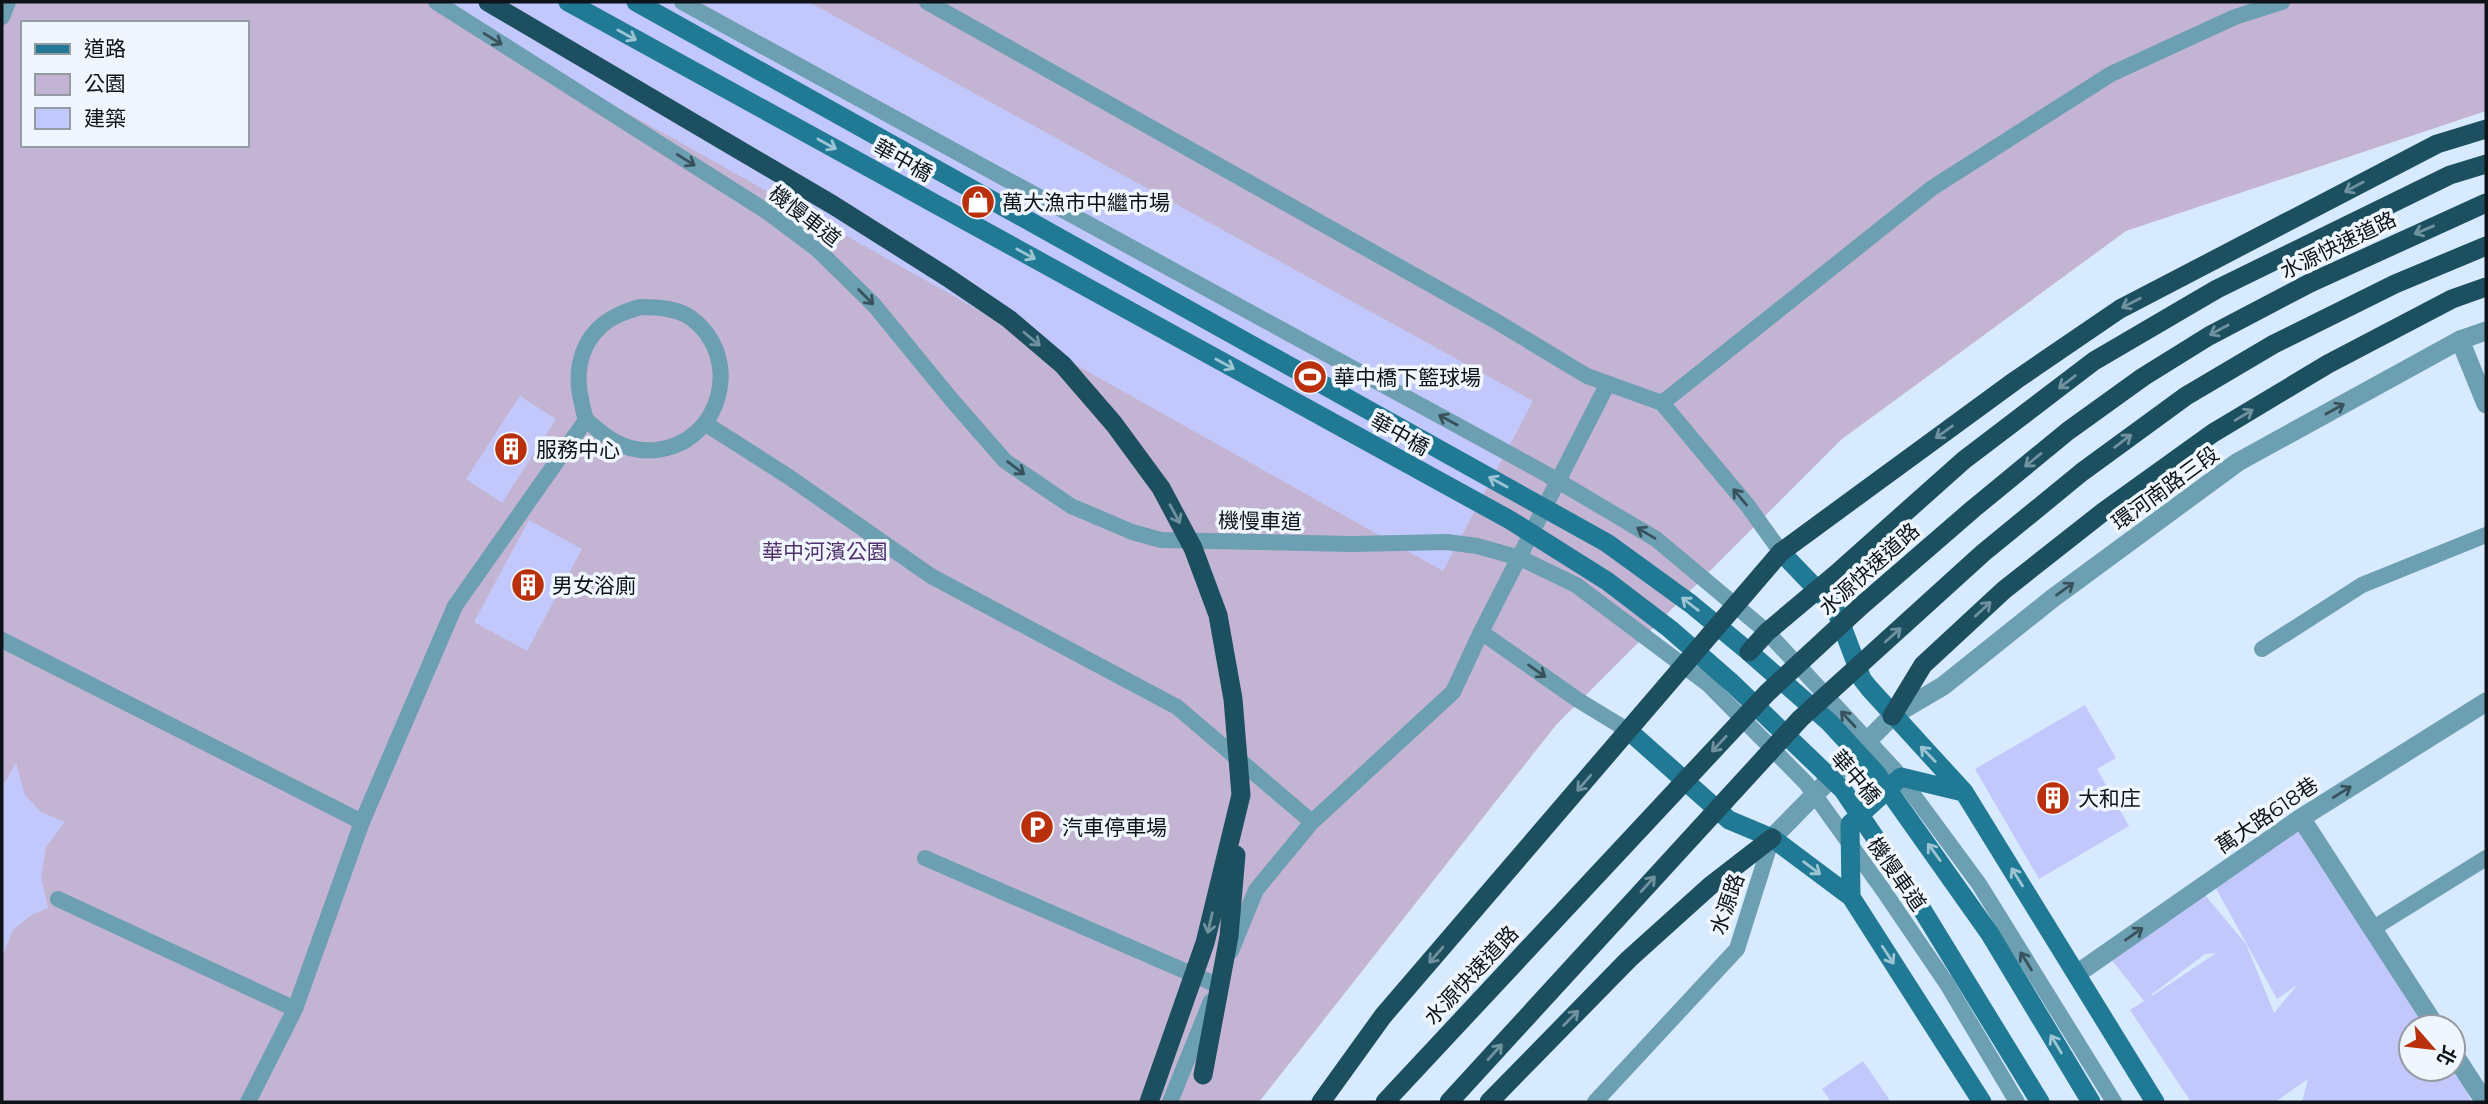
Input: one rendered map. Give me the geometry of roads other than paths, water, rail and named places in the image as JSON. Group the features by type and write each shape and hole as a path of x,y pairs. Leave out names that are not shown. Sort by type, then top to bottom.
{"highway":[{"path":"488,2 833,205 1009,319 1063,365 1114,424 1161,488 1193,548 1218,615 1233,699 1241,794 1229,936 1203,1075"},
{"path":"1321,1102 1383,1016 1780,552 2016,380 2120,309 2437,144 2486,129"},
{"path":"1749,652 1767,632 1964,460 2094,361 2217,289 2450,175 2486,164"},
{"name":"水源快速道路","path":"1385,1102 1767,693 1972,509 2068,431 2143,377 2209,336 2310,283 2486,203"},
{"path":"1449,1102 1800,719 2003,537 2082,472 2186,396 2274,344 2395,284 2486,246"},
{"path":"1892,716 1923,665 2004,590 2114,504 2213,433 2317,370 2452,299 2486,287"},
{"path":"1149,1102 1205,943 1241,794"},
{"path":"1489,1102 1629,959 1710,886 1773,838"}],"main road":[{"name":"華中橋","path":"568,2 1510,520 1607,581 1670,629 1843,790 1907,885 2040,1102"},
{"name":"華中橋","path":"636,2 1606,543 1690,604 1829,722 1876,773 1990,934 2091,1102"},
{"path":"1780,552 1830,603 1837,614 1862,679 1892,716 1964,792 2155,1102"},
{"path":"1629,731 1729,820 1773,838 1851,897 1982,1102"},
{"path":"1851,897 1850,824 1901,777 1964,792"}],"street":[{"name":"環河南路三段","path":"1892,716 1943,686 2053,598 2238,462 2460,340 2486,331"},
{"path":"2460,340 2486,404"},
{"name":"萬大路618巷","path":"2077,973 2301,818 2486,702"},
{"name":"水源路","path":"1773,838 1892,716"},
{"path":"2301,818 2427,1013"},
{"path":"2467,1073 2486,1102"}],"lane":[{"path":"2,17 8,2"},
{"name":"機慢車道","path":"436,2 769,213 817,249 874,305 1005,461 1071,506 1132,532 1161,540 1352,544 1447,542 1477,546 1520,558 1576,585 1708,684 1806,783 1947,984 2017,1102"},
{"path":"682,2 1548,475 1656,539 1767,632 1895,770 1979,884 2114,1102"},
{"path":"927,2 1494,320 1587,376 1662,403 1748,506 1780,552"},
{"path":"1662,403 1943,180 2111,74 2235,17 2282,2"},
{"path":"640,307 664,308 690,317 706,333 718,355 722,379 717,403 706,424 690,439 668,449 646,451 622,447 586,419 578,373 583,351 597,330 617,315 640,307"},
{"path":"1170,1102 1256,890 1312,822 1453,692 1608,385"},
{"path":"248,1102 295,1009 362,822 455,606 586,419"},
{"path":"706,424 789,477 931,576 1177,707 1312,822"},
{"path":"2262,649 2362,584 2486,535"},
{"path":"1481,632 1578,700 1629,731"},
{"path":"2,640 362,822"},
{"name":"水源路","path":"1595,1102 1737,948 1773,838"},
{"path":"925,858 1217,985"},
{"path":"2372,929 2486,858"},
{"path":"58,899 295,1009"}],"place":[{"name":"萬大漁市中繼市場","path":"978,202"},
{"name":"華中橋下籃球場","path":"1310,377"},
{"name":"服務中心","path":"511,449"},
{"name":"男女浴廁","path":"528,585"},
{"name":"大和庄","path":"2053,798"},
{"name":"汽車停車場","path":"1037,827"}],"park label":[{"name":"華中河濱公園","path":"825,551"}]}
